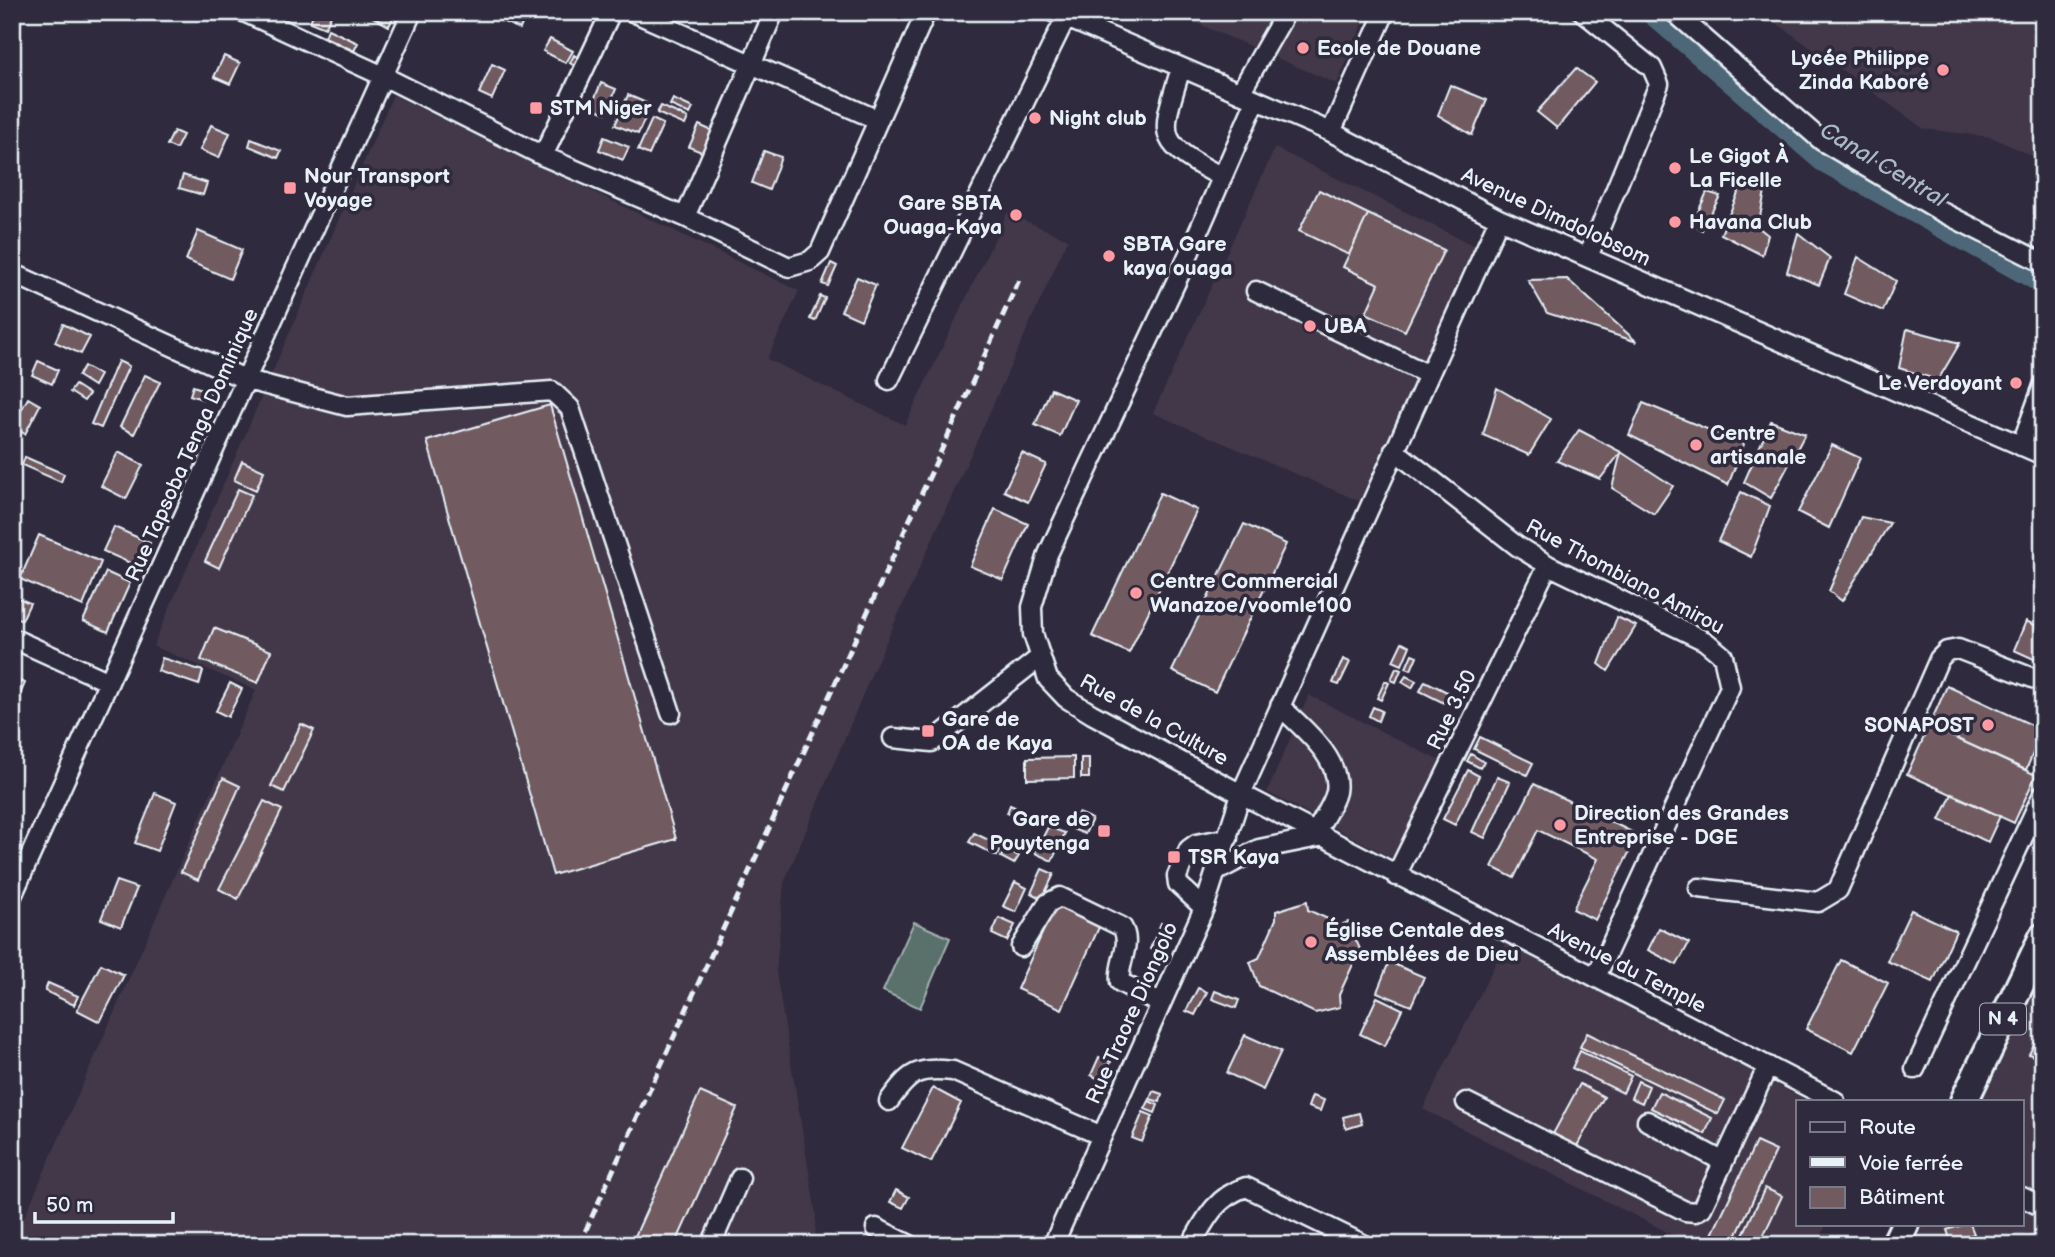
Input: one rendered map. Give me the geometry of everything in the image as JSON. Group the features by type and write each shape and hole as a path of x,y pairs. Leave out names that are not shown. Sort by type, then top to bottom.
{"highway":[{"name":"N 4","path":"1964,1100 2043,937"},
{"path":"1895,1245 1904,1226"}],"street":[{"path":"244,12 383,76 543,156 685,217 789,267 802,265 820,252 926,12"},
{"name":"Rue Tapsoba Tenga Dominique","path":"12,896 412,12"},
{"path":"543,156 611,12"},
{"path":"633,12 752,62 878,120"},
{"path":"685,217 774,12"},
{"name":"Rue de la Culture","path":"1283,12 1248,97 1222,177 1048,554 1032,607 1033,634 1048,680 1066,698 1241,794 1499,219"},
{"path":"1331,132 1385,12"},
{"path":"1583,12 1644,60 1657,75 1655,95 1588,257"},
{"path":"1674,12 1822,141 1942,212 2043,263"},
{"path":"890,380 1060,15"},
{"name":"Avenue Dimdolobsom","path":"1060,15 1331,132 1499,219 2043,455"},
{"path":"1181,68 1165,122 1167,137 1185,158 1222,177"},
{"path":"12,273 247,380 347,406 552,391 570,408 671,713"},
{"path":"1256,291 1429,374"},
{"path":"2021,446 2043,386"},
{"name":"Rue Thombiano Amirou","path":"1394,450 1491,529 1548,565 1705,641 1723,656 1729,673 1730,687 1596,977"},
{"name":"Rue 3.50","path":"1396,876 1548,565"},
{"path":"12,638 109,682"},
{"path":"1699,888 1818,902 1838,890 1939,659 1947,651 1958,649 2043,682"},
{"path":"893,738 932,742 1039,658"},
{"path":"1217,871 1259,849 1320,834 1335,794 1336,781 1322,749 1280,706"},
{"name":"Avenue du Temple","path":"1241,794 1833,1100"},
{"name":"Rue Traore Diongolo","path":"1053,1245 1204,908 1241,794"},
{"path":"1915,1069 2043,794"},
{"path":"1204,908 1178,884 1177,876 1189,849 1196,844 1228,838"},
{"path":"1021,947 1048,903 1060,897 1122,927 1126,934 1126,950 1118,971 1120,982 1161,1004"},
{"path":"1466,1102 1685,1211 1695,1212 1702,1208 1768,1066"},
{"path":"889,1101 906,1077 928,1068 953,1070 1102,1136"},
{"path":"1647,1121 1722,1161"},
{"path":"711,1245 740,1178"},
{"path":"1191,1245 1212,1207 1231,1192 1246,1187 1365,1245"},
{"path":"2024,1198 2043,1207"},
{"path":"876,1228 910,1245"}],"shaded area":[{"name":"Ecole de Douane","path":"1171,12 1368,12 1337,84"},
{"name":"Lycée Philippe Zinda Kaboré","path":"1761,12 2043,12 2043,161 1991,137 1924,129"},
{"path":"393,95 799,291 767,359 905,425 1007,213 1068,239 872,673 784,883 776,972 816,1214 815,1245 12,1245 256,690 153,646"},
{"name":"UBA","path":"1275,148 1477,247 1359,501 1153,413"},
{"path":"1309,695 1442,762 1394,859 1267,792"},
{"path":"2043,938 2043,1245 1895,1245 1904,1226 2024,1226 2024,1100 1964,1100"},
{"path":"1506,942 1806,1100 1796,1100 1796,1226 1826,1226 1816,1245 1693,1245 1423,1109"}],"green space":[{"path":"914,922 950,938 920,1008 883,991"}],"building":[{"path":"314,12 332,13 325,28 310,22"},
{"path":"373,12 395,14 389,26 371,16"},
{"path":"502,12 527,12 520,29 499,20"},
{"path":"328,29 358,43 354,51 325,37"},
{"path":"550,39 573,51 566,63 543,51"},
{"path":"574,55 584,61 580,69 570,63"},
{"path":"224,56 240,63 230,84 214,77"},
{"path":"492,64 505,70 492,99 479,93"},
{"path":"1576,68 1595,82 1557,128 1537,112"},
{"path":"601,83 616,89 606,113 591,107"},
{"path":"1450,85 1487,100 1472,135 1438,115"},
{"path":"628,95 651,105 638,134 615,125"},
{"path":"673,99 693,108 690,114 670,105"},
{"path":"661,106 688,118 685,125 657,113"},
{"path":"652,119 663,124 649,155 638,150"},
{"path":"211,125 230,133 219,158 200,150"},
{"path":"699,125 719,134 709,155 689,147"},
{"path":"174,131 183,135 176,149 167,145"},
{"path":"604,137 629,147 623,160 599,150"},
{"path":"251,139 281,151 278,158 249,146"},
{"path":"764,151 781,157 769,190 752,183"},
{"path":"183,175 207,183 203,195 179,188"},
{"path":"1743,181 1765,191 1758,227 1768,235 1762,255 1721,234"},
{"path":"1319,190 1368,214 1349,255 1299,231"},
{"path":"1707,192 1720,196 1702,230 1693,223"},
{"path":"1368,214 1444,250 1405,331 1366,313 1379,284 1343,267"},
{"path":"198,231 242,250 230,279 186,260"},
{"path":"1798,233 1830,258 1819,285 1787,272"},
{"path":"1858,257 1896,281 1883,311 1844,294"},
{"path":"831,263 837,266 828,286 822,284"},
{"path":"857,277 876,285 861,320 841,311"},
{"path":"1567,279 1637,342 1547,313 1528,280"},
{"path":"820,296 825,298 815,321 810,319"},
{"path":"63,324 90,337 81,354 55,342"},
{"path":"1907,329 1960,343 1938,380 1899,368"},
{"path":"38,361 58,370 52,384 32,375"},
{"path":"118,361 129,366 101,428 91,424"},
{"path":"84,366 100,375 94,386 78,376"},
{"path":"145,375 160,382 134,434 120,427"},
{"path":"75,385 89,394 84,401 70,392"},
{"path":"193,386 211,392 208,401 190,395"},
{"path":"1497,388 1551,419 1529,455 1483,435"},
{"path":"1051,389 1076,400 1060,436 1035,425"},
{"path":"28,398 40,405 25,434 12,426"},
{"path":"1643,403 1744,444 1728,485 1629,435"},
{"path":"550,405 676,839 553,875 427,441"},
{"path":"1771,421 1805,434 1771,498 1744,482"},
{"path":"1579,430 1621,452 1600,479 1557,461"},
{"path":"1832,445 1860,458 1829,528 1798,512"},
{"path":"118,452 143,465 126,499 101,486"},
{"path":"1621,452 1673,486 1654,514 1612,488"},
{"path":"1022,453 1046,464 1028,502 1004,491"},
{"path":"25,457 64,474 61,482 22,465"},
{"path":"242,461 264,471 256,490 234,480"},
{"path":"238,489 252,495 219,568 205,561"},
{"path":"1741,492 1770,506 1751,557 1718,541"},
{"path":"1160,493 1197,510 1129,653 1092,636"},
{"path":"995,509 1028,524 1003,580 970,566"},
{"path":"1861,517 1890,523 1842,601 1829,591"},
{"path":"1244,524 1286,544 1215,692 1172,671"},
{"path":"114,527 150,543 139,567 103,551"},
{"path":"39,535 101,562 83,606 20,579"},
{"path":"106,572 130,583 108,632 83,621"},
{"path":"13,596 30,603 22,620 12,616"},
{"path":"1617,617 1636,626 1608,671 1599,664"},
{"path":"2026,621 2043,629 2043,663 2014,650"},
{"path":"214,628 271,651 258,683 201,660"},
{"path":"1402,642 1410,646 1402,665 1393,661"},
{"path":"1412,654 1417,656 1411,670 1406,668"},
{"path":"162,658 203,671 199,685 158,671"},
{"path":"1343,659 1350,662 1339,685 1333,683"},
{"path":"1396,668 1401,670 1396,682 1391,680"},
{"path":"1406,676 1416,681 1412,688 1402,682"},
{"path":"12,678 25,683 12,713"},
{"path":"1385,681 1389,683 1381,700 1377,698"},
{"path":"1425,681 1449,693 1444,703 1420,691"},
{"path":"230,683 242,689 228,717 216,711"},
{"path":"1947,686 2043,730 2026,770 1929,726"},
{"path":"1373,707 1382,711 1378,721 1369,716"},
{"path":"301,724 314,730 284,792 271,786"},
{"path":"1929,726 2036,775 2014,823 1907,774"},
{"path":"1480,737 1533,763 1527,775 1474,749"},
{"path":"1471,754 1484,762 1480,768 1467,761"},
{"path":"1074,757 1074,778 1027,779 1027,758"},
{"path":"1081,758 1089,758 1089,778 1081,778"},
{"path":"1468,770 1479,776 1455,825 1443,819"},
{"path":"1497,777 1510,782 1485,838 1472,832"},
{"path":"223,778 240,786 198,880 181,872"},
{"path":"1534,784 1638,835 1595,920 1573,909 1598,859 1538,830 1514,878 1492,867"},
{"path":"155,793 176,802 157,851 135,843"},
{"path":"1952,794 2000,816 1988,842 1940,820"},
{"path":"264,801 282,810 238,899 219,889"},
{"path":"1010,805 1024,811 1021,819 1007,813"},
{"path":"1078,813 1092,819 1085,834 1072,829"},
{"path":"1048,827 1065,833 1052,861 1035,853"},
{"path":"974,833 1001,846 997,856 969,842"},
{"path":"1005,849 1019,856 1014,864 1001,857"},
{"path":"1042,869 1054,874 1042,899 1031,893"},
{"path":"116,881 137,888 121,927 101,919"},
{"path":"1015,882 1027,888 1016,912 1003,906"},
{"name":"Église Centale des Assemblées de Dieu","path":"1307,901 1308,910 1341,925 1348,922 1364,958 1355,960 1339,995 1340,1007 1315,1013 1259,986 1250,962 1259,958 1276,919 1276,911"},
{"path":"1055,905 1100,925 1062,1009 1017,989"},
{"path":"1911,910 1956,931 1933,982 1887,961"},
{"path":"999,918 1015,925 1007,941 992,934"},
{"path":"1161,923 1173,928 1162,954 1150,949"},
{"path":"1659,928 1689,943 1677,965 1648,950"},
{"path":"1841,960 1888,983 1853,1052 1806,1029"},
{"path":"1389,962 1424,977 1411,1006 1377,992"},
{"path":"101,964 124,975 100,1022 77,1010"},
{"path":"48,983 78,996 74,1005 45,991"},
{"path":"1198,988 1207,992 1195,1015 1186,1011"},
{"path":"1215,991 1239,1000 1236,1008 1212,999"},
{"path":"1377,997 1402,1009 1385,1046 1360,1034"},
{"path":"2043,1027 2043,1061 2029,1054"},
{"path":"1587,1033 1725,1100 1718,1114 1580,1047"},
{"path":"1245,1035 1281,1051 1263,1090 1227,1073"},
{"path":"1580,1051 1631,1076 1623,1093 1572,1068"},
{"path":"1099,1057 1111,1062 1103,1081 1091,1075"},
{"path":"1638,1081 1649,1086 1642,1103 1631,1098"},
{"path":"1580,1084 1604,1097 1577,1146 1553,1134"},
{"path":"933,1088 961,1103 931,1162 902,1148"},
{"path":"1153,1091 1162,1094 1160,1102 1150,1099"},
{"path":"700,1092 737,1108 675,1245 631,1245"},
{"path":"1659,1092 1712,1118 1705,1134 1651,1108"},
{"path":"1312,1096 1324,1100 1320,1111 1308,1107"},
{"path":"1149,1101 1158,1105 1155,1113 1145,1109"},
{"path":"1143,1112 1153,1116 1142,1142 1132,1138"},
{"path":"1359,1113 1362,1124 1346,1129 1343,1117"},
{"path":"1756,1142 1776,1151 1732,1245 1707,1245"},
{"path":"1765,1188 1782,1196 1759,1245 1738,1245"},
{"path":"896,1190 909,1197 903,1208 890,1202"},
{"path":"1971,1226 1974,1234 1951,1242 1947,1230"}],"waterway":[{"name":"Canal Central","path":"1648,12 1822,162 2043,285"}],"railway":[{"path":"579,1245 1019,280"}],"place":[{"name":"Ecole de Douane","path":"1303,48"},
{"name":"Lycée Philippe Zinda Kaboré","path":"1943,70"},
{"name":"STM Niger","path":"536,108"},
{"name":"Night club","path":"1035,118"},
{"name":"Le Gigot À La Ficelle","path":"1675,168"},
{"name":"Nour Transport Voyage","path":"290,188"},
{"name":"Gare SBTA Ouaga-Kaya","path":"1016,215"},
{"name":"Havana Club","path":"1675,222"},
{"name":"SBTA Gare kaya ouaga","path":"1109,256"},
{"name":"UBA","path":"1310,326"},
{"name":"Le Verdoyant","path":"2016,383"},
{"name":"Centre artisanale","path":"1696,445"},
{"name":"Centre Commercial Wanazoe/voomle100","path":"1136,593"},
{"name":"SONAPOST","path":"1988,725"},
{"name":"Gare de OA de Kaya","path":"928,731"},
{"name":"Direction des Grandes Entreprise - DGE","path":"1560,825"},
{"name":"Gare de Pouytenga","path":"1104,831"},
{"name":"TSR Kaya","path":"1174,857"},
{"name":"Église Centale des Assemblées de Dieu","path":"1311,942"}]}
